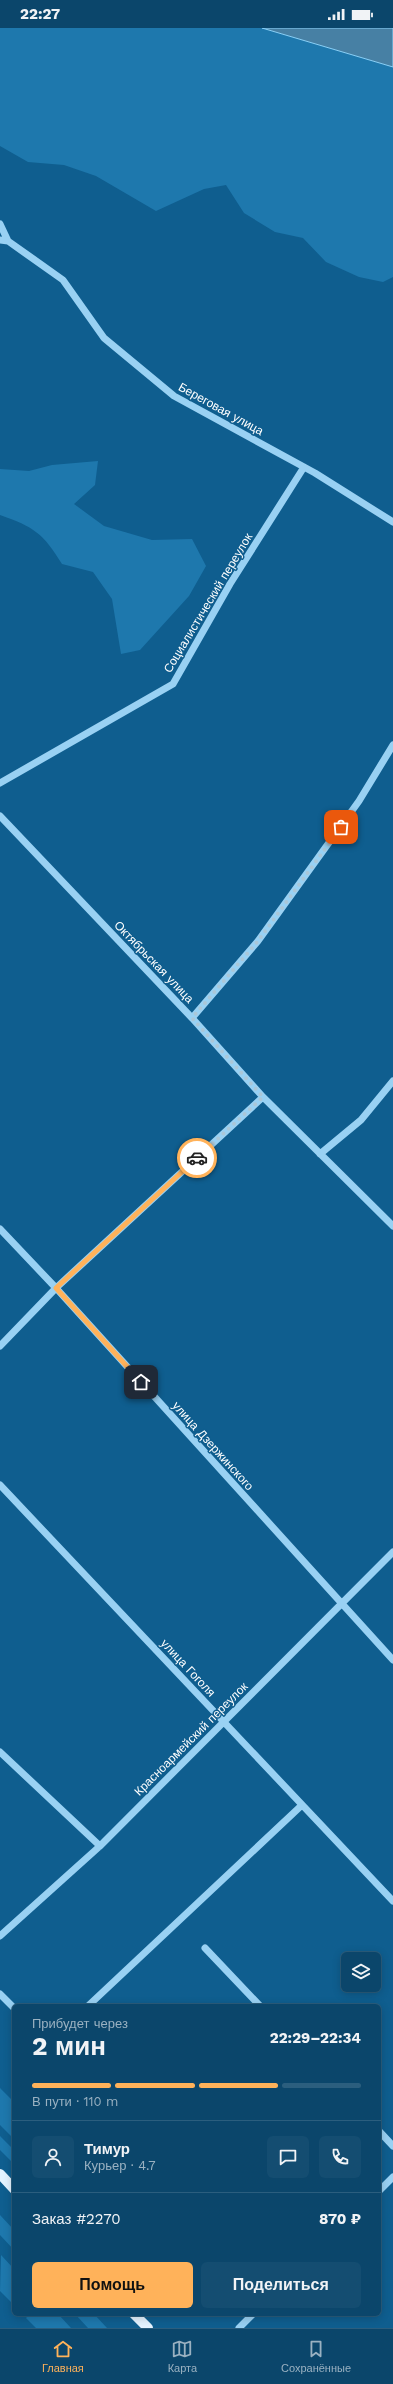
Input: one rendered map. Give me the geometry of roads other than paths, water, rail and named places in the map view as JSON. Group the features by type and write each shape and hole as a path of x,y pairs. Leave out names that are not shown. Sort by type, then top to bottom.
{"main road":[{"path":"0,2174 12,2187"},
{"path":"136,2316 148,2328"}],"street":[{"name":"Береговая улица","path":"0,224 8,241"},
{"name":"Береговая улица","path":"0,240 8,241 63,280 104,338 174,396 304,467 393,522"},
{"name":"Социалистический переулок","path":"0,783 173,684 230,584 304,467"},
{"path":"192,1018 258,941 359,801 393,745"},
{"name":"Октябрьская улица","path":"0,816 192,1018 263,1097 393,1226"},
{"path":"320,1154 361,1120 393,1081"},
{"path":"0,1346 56,1288 263,1097"},
{"name":"улица Дзержинского","path":"0,1229 56,1288 393,1660"},
{"name":"улица Гоголя","path":"0,1485 393,1901"},
{"name":"Красноармейский переулок","path":"0,1936 100,1846 342,1605 393,1552"},
{"path":"0,1752 100,1846"},
{"path":"90,2004 302,1805"},
{"path":"205,1948 258,2004"},
{"path":"0,1994 12,2006"},
{"path":"381,2133 393,2146"},
{"path":"381,2189 393,2177"},
{"path":"239,2328 251,2316"}]}
